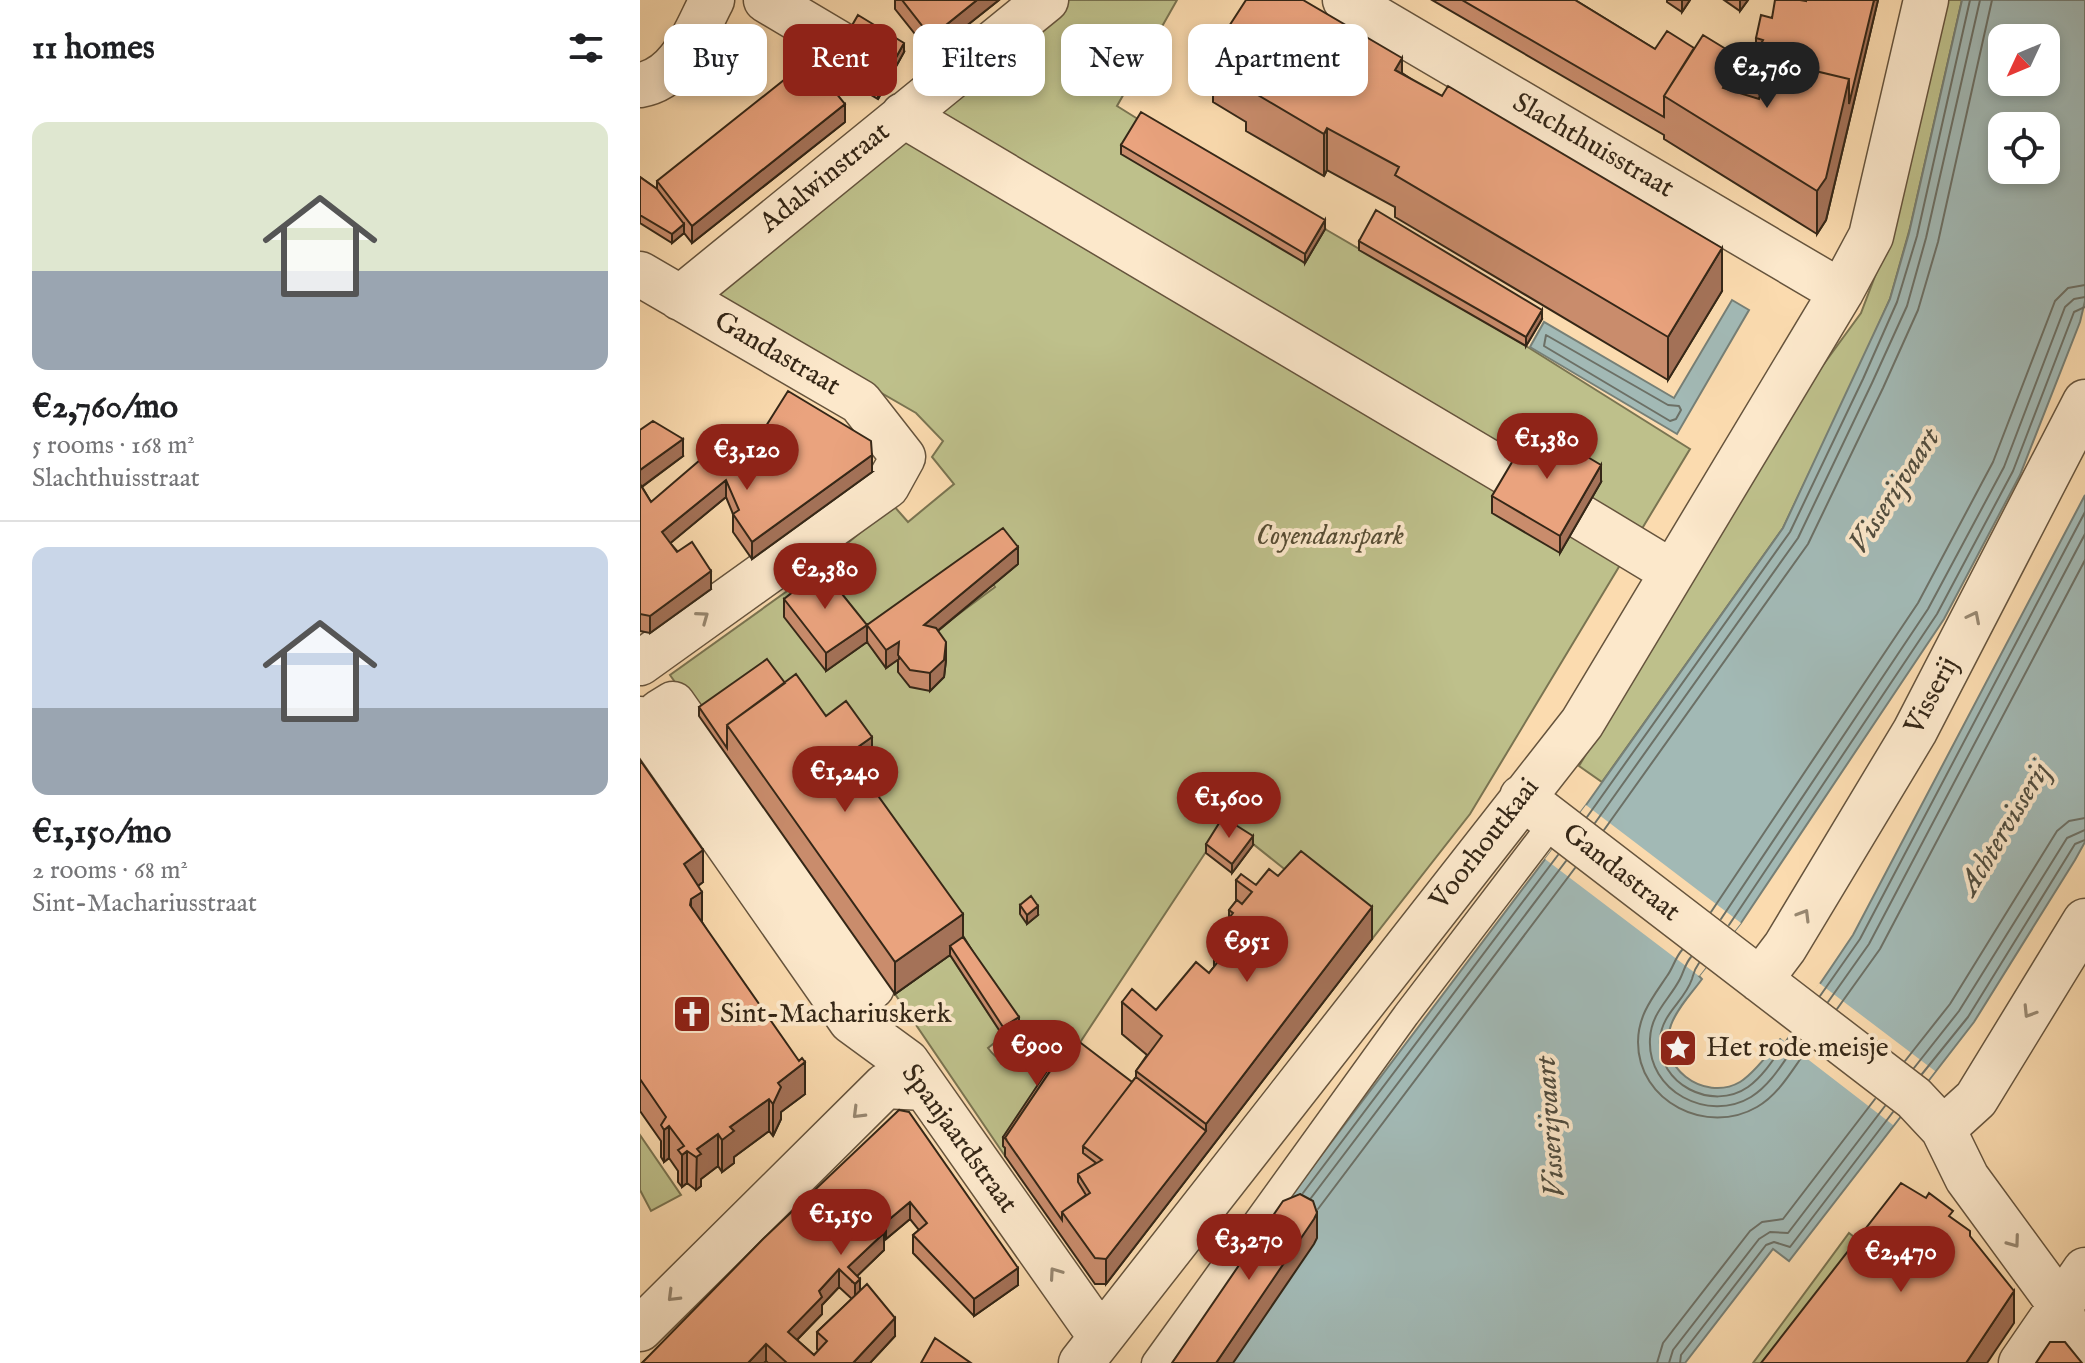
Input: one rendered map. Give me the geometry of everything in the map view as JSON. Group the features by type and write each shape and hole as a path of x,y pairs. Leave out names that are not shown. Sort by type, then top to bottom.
{"street":[{"path":"640,85 651,83 677,65 712,0"},
{"path":"766,0 806,24"},
{"name":"Adalwinstraat","path":"680,298 908,94 1046,0"},
{"name":"Slachthuisstraat","path":"1345,0 1841,292"},
{"name":"Voorhoutkaai","path":"1091,1350 1547,816 1582,723 1841,292 1871,236 1926,0"},
{"path":"908,94 1514,477"},
{"name":"Gandastraat","path":"640,274 860,402 903,457 887,486 640,663"},
{"name":"Visserij","path":"1760,980 1785,947 1915,731 2085,402"},
{"path":"1581,517 1672,572"},
{"path":"640,1329 885,1086 916,1075 876,993 673,704 649,718"},
{"name":"Spanjaardstraat","path":"649,718 851,1021 916,1075 1091,1350"},
{"name":"Gandastraat","path":"1547,816 1760,980"},
{"path":"1943,1129 1976,1099 2080,939"},
{"path":"1760,980 1914,1098 1943,1129 1967,1178 2060,1305 2071,1343 2085,1360"},
{"path":"2021,1363 2085,1270"}],"lane":[{"path":"1155,1363 1547,816"}],"green space":[{"name":"Coyendanspark","path":"1062,0 1177,0 1163,24 1061,24 1061,96 1123,96 1117,106 1141,121 1304,263 1325,229 1526,346 1690,449 1470,814 1372,939 1233,828 1223,826 1005,1156 895,994 950,955 1003,1036 988,1048 992,1053 1000,1059 1013,1060 1023,1054 1026,1043 1019,1026 848,786 871,769 699,716 670,675 811,574 893,505 908,522 954,484 932,457 943,441 916,413 703,290 943,96 1045,96 1045,24 1032,24","holes":["993,584 995,587 886,668 868,643"]},
{"path":"1945,0 1962,0 1910,228 1890,299 1783,528 1602,782 1579,766 1743,490 1818,372 1861,313 1891,234"},
{"path":"640,1135 681,1195 651,1211 640,1190"},
{"path":"1849,1233 1872,1251 1785,1363 1753,1363"}],"water":[{"path":"1962,0 2085,0 2085,301 2080,322 2020,475 1944,619 1741,923 1699,976 1702,979 1677,1013 1668,1040 1676,1067 1698,1084 1712,1088 1740,1082 1782,1036 1853,935 2085,495 2085,842 1974,1022 1789,1261 1773,1249 1685,1363 1174,1363 1265,1230 1586,805 1783,528 1890,299 1909,233"},
{"path":"1732,300 1749,310 1677,434 1530,347 1544,322 1674,398"}],"pier":[{"path":"1586,805 1741,923 1699,976 1545,859"},
{"path":"1819,983 1935,1071 1893,1125 1779,1037"}],"building":[{"path":"902,0 977,0 947,24 921,24"},
{"path":"1246,0 1303,0 1344,24 1230,24"},
{"path":"1462,0 1575,0 1655,49 1667,31 1694,48 1664,96 1664,117"},
{"path":"1775,0 1874,0 1849,104 1849,79 1769,60 1763,84 1741,78 1763,40 1756,38 1761,15 1772,18"},
{"path":"858,15 873,24 853,24"},
{"path":"1703,35 1739,57 1723,88 1759,99 1769,60 1849,79 1826,178 1817,191 1664,96"},
{"path":"1368,38 1402,58 1395,70 1442,96 1448,86 1722,248 1668,337 1395,175 1399,167 1327,128 1324,134 1260,96 1368,96"},
{"path":"897,39 904,43 897,56"},
{"path":"783,81 783,96 838,96 845,104 692,226 657,181"},
{"path":"1141,112 1325,220 1305,254 1121,145"},
{"path":"640,177 657,189 684,224 672,234 640,215"},
{"path":"1376,210 1542,310 1526,337 1359,241"},
{"path":"788,391 871,441 872,455 752,542 733,514 739,510 726,480 662,532 677,552 692,542 711,571 650,616 640,614 640,484 651,502 707,454 737,472"},
{"path":"653,421 683,439 640,470 640,430"},
{"path":"1534,425 1601,465 1560,536 1492,496"},
{"path":"1003,528 1018,547 924,625 936,628 946,642 944,660 930,673 910,670 898,655 899,642 886,650 867,625"},
{"path":"822,569 867,625 826,653 784,599"},
{"path":"767,659 785,683 727,725 727,748 699,707"},
{"path":"796,674 826,716 846,701 872,737 848,754 963,914 895,962 727,725"},
{"name":"Sint-Machariuskerk","path":"640,760 703,850 684,864 702,892 691,899 690,905 799,1061 802,1058 805,1062 778,1083 781,1087 773,1104 769,1099 730,1127 734,1131 722,1140 718,1134 697,1149 701,1154 696,1157 687,1151 682,1155 678,1150 684,1146 669,1126 664,1130 661,1125 666,1117 640,1079"},
{"path":"1223,817 1253,836 1232,864 1206,844"},
{"path":"1301,851 1372,907 1206,1124 1136,1071 1162,1036 1122,1002 1132,989 1156,1010 1196,962 1209,973 1228,949 1214,937 1233,913 1229,910 1237,900 1242,904 1252,892 1236,880 1241,874 1256,885 1269,869 1278,876"},
{"path":"1031,896 1038,906 1027,915 1020,905"},
{"path":"963,937 1019,1017 1003,1027 950,946"},
{"path":"1073,1037 1132,1082 1083,1146 1083,1153 1096,1163 1078,1174 1078,1182 1086,1195 1062,1212 1062,1220 1005,1138"},
{"path":"1067,1041 1069,1043 1005,1138 1007,1140 1003,1137"},
{"path":"1136,1077 1206,1131 1106,1259 1095,1258 1062,1212 1090,1193 1078,1174 1102,1160 1083,1146"},
{"path":"899,1110 909,1112 1018,1268 974,1299 913,1235 927,1223 910,1202 886,1222 882,1216 875,1223 884,1233 848,1267 860,1279 855,1284 839,1269 819,1291 822,1297 788,1332 814,1355 827,1341 817,1332 867,1284 895,1318 853,1363 787,1363 766,1344 748,1363 642,1363 763,1239"},
{"path":"1901,1183 1926,1198 1929,1193 1953,1211 1949,1216 1970,1231 1970,1236 2014,1291 1966,1363 1761,1363"},
{"path":"1300,1194 1313,1201 1317,1213 1216,1363 1172,1363 1283,1201"},
{"path":"935,1338 971,1363 921,1363"},
{"path":"2050,1342 2065,1342 2082,1363 2036,1363"}],"place":[{"name":"Sint-Machariuskerk","path":"692,1014"},
{"name":"Het rode meisje","path":"1678,1048"}],"water label":[{"name":"Visserijvaart","path":"1895,491"},
{"name":"Achtervisserij","path":"2005,829"},
{"name":"Visserijvaart","path":"1551,1127"}]}
